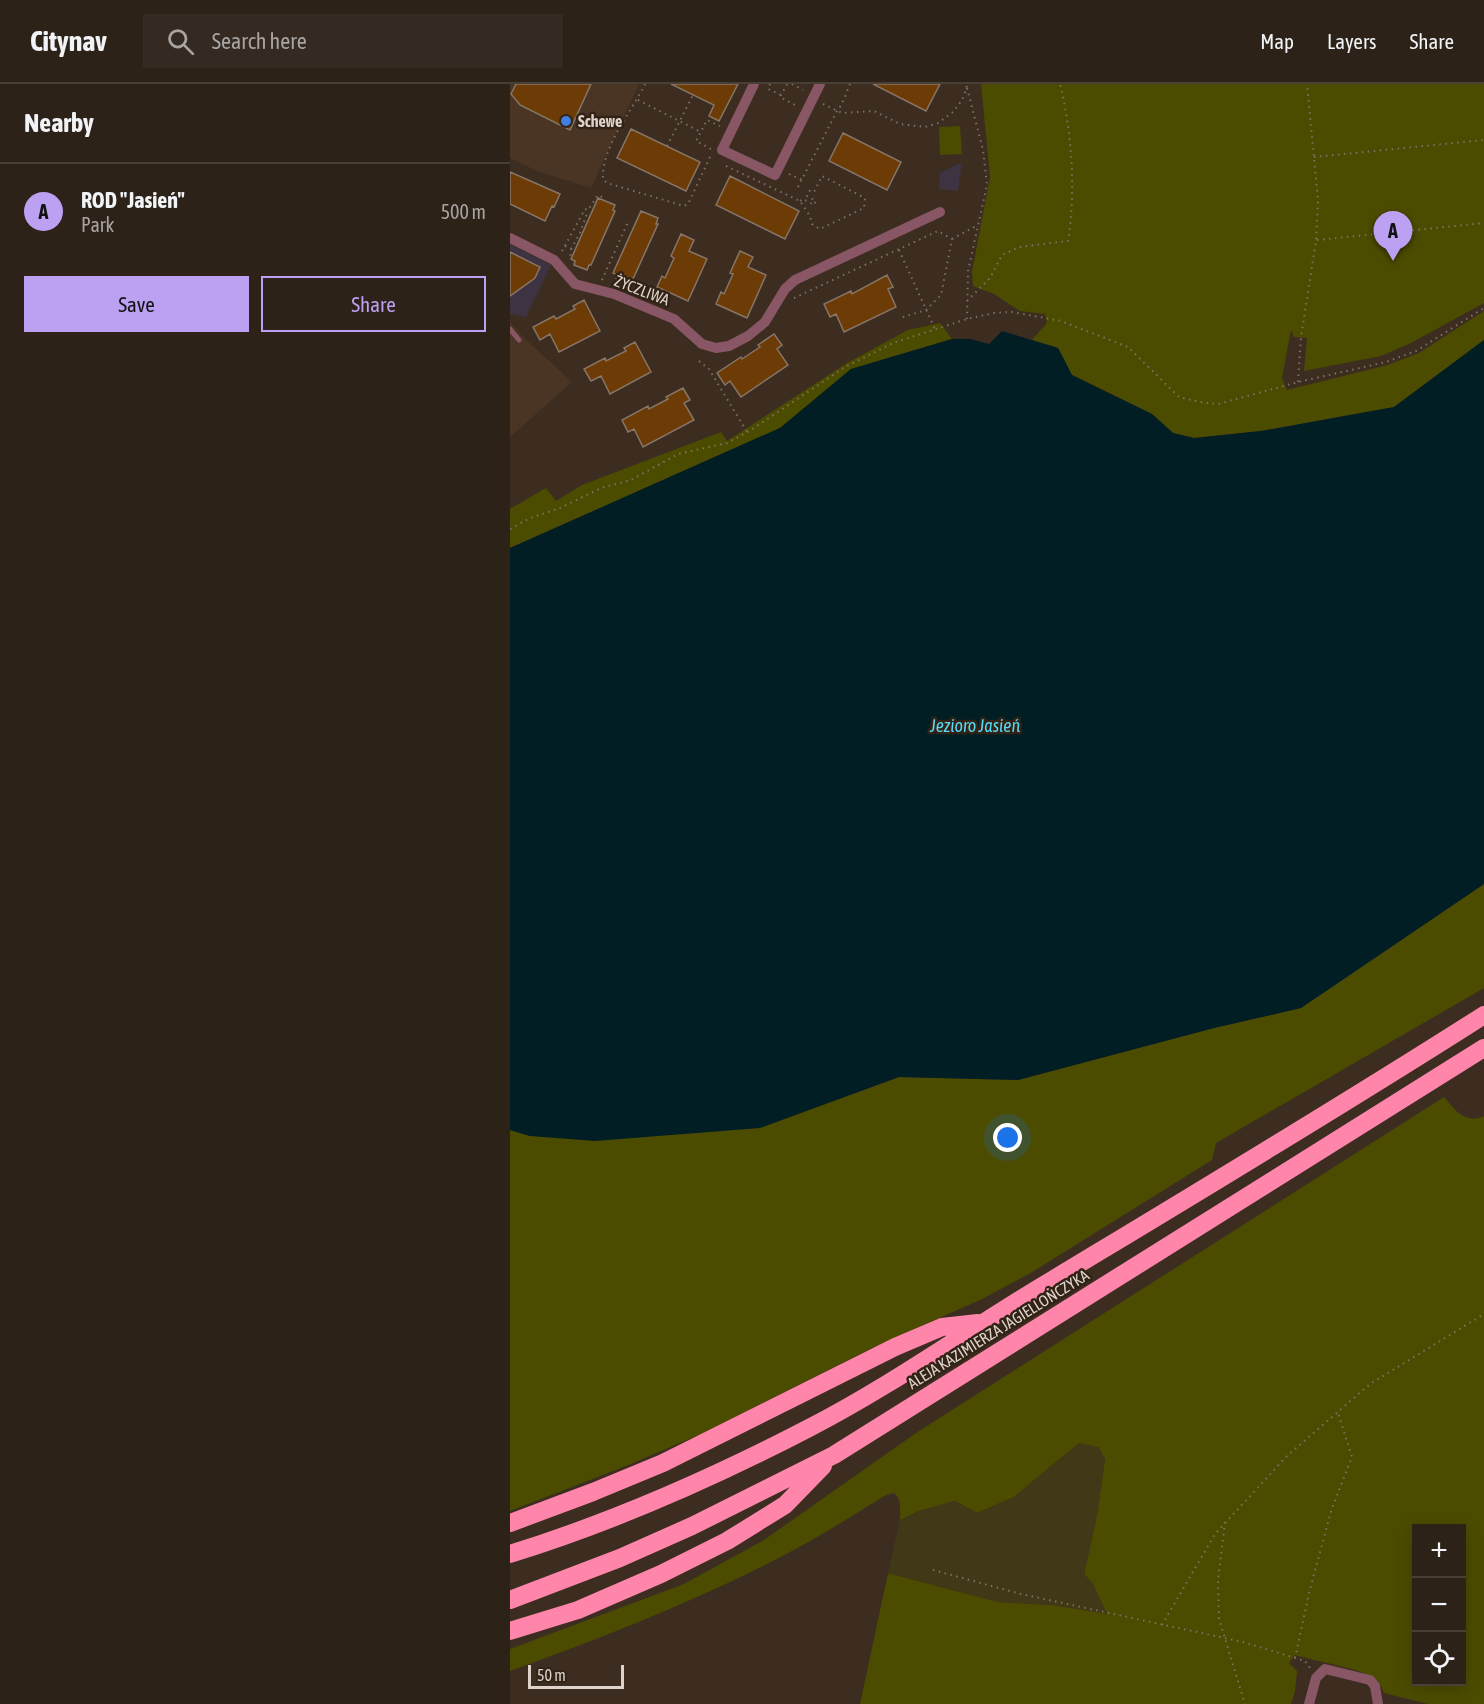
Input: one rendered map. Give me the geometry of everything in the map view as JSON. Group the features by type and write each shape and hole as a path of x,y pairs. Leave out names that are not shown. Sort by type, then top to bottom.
{"highway":[{"name":"ALEJA KAZIMIERZA JAGIELLOŃCZYKA","path":"510,1554 551,1542 679,1491 811,1427 906,1372 983,1322 1382,1080 1484,1015"},
{"name":"ALEJA KAZIMIERZA JAGIELLOŃCZYKA","path":"510,1600 620,1558 692,1526 834,1455 1484,1048"},
{"path":"510,1523 663,1463 896,1347 942,1327 983,1322"},
{"path":"510,1631 578,1610 661,1574 726,1541 784,1505 834,1455"}],"street":[{"path":"754,84 722,150 775,175 820,84"},
{"name":"ŻYCZLIWA","path":"510,238 554,260 575,284 614,294 674,319 702,344 716,348 729,346 748,336 765,322 785,289 795,280 940,212"},
{"path":"1309,1704 1316,1678 1325,1670 1370,1680 1376,1686 1378,1704"}],"lane":[{"path":"510,329 519,340"}],"path":[{"path":"645,84 609,152 603,171 603,179 607,183 684,206 688,204 714,150 696,141 707,120 730,132"},
{"path":"770,84 768,89 798,106"},
{"path":"781,95 787,84"},
{"path":"792,84 806,91"},
{"path":"798,187 837,111 842,106 850,84"},
{"path":"967,301 990,278 1002,255 1019,247 1068,241 1072,213 1072,184 1070,151 1060,84"},
{"path":"1298,382 1301,337 1316,241 1318,200 1307,84"},
{"path":"837,111 842,113 874,111 900,124 925,127 938,123 953,112 962,100 966,86"},
{"path":"966,86 987,174 987,185 968,272 968,319"},
{"path":"668,146 693,95"},
{"path":"638,100 701,132"},
{"path":"1314,157 1484,140"},
{"path":"710,158 716,161"},
{"path":"724,165 800,201 810,216 812,224 820,229 866,205 866,199 822,176 807,196 816,201 814,205 802,199 800,201"},
{"path":"569,263 571,249 580,233 588,210 598,195 606,199"},
{"path":"554,260 565,246 585,208 588,210"},
{"path":"597,290 628,222"},
{"path":"1316,241 1484,223"},
{"path":"952,239 978,225"},
{"path":"776,306 784,309 789,301 938,231 952,239"},
{"path":"900,318 926,310 941,295 952,239"},
{"path":"565,246 571,249"},
{"path":"899,250 935,329"},
{"path":"510,529 530,518 560,508 601,488 631,480 678,454 727,443 845,367 893,343 994,313 1012,312 1061,321 1128,348 1179,397 1218,404 1298,382 1386,362 1416,351 1484,308"},
{"path":"699,361 709,369 747,432"},
{"path":"1162,1625 1215,1534 1287,1456 1370,1384 1484,1314"},
{"path":"1295,1658 1310,1589 1332,1508 1352,1457 1338,1412"},
{"path":"1225,1522 1218,1580 1219,1619 1245,1704"},
{"path":"933,1570 1022,1594 1224,1638 1295,1658 1305,1661 1316,1678"}],"shaded area":[{"name":"Schewe","path":"510,84 639,84 591,188 537,171 510,158"},
{"path":"981,84 1484,84 1484,303 1411,343 1381,356 1304,371 1307,338 1294,337 1291,330 1282,378 1287,390 1388,365 1419,353 1484,311 1484,340 1394,407 1261,431 1194,438 1173,433 1152,414 1072,375 1058,348 1032,340 1047,323 1045,314 1020,311 994,294 973,286 972,272 990,177"},
{"path":"960,126 962,154 940,155 939,127"},
{"path":"962,162 958,191 939,189 940,173"},
{"path":"510,244 551,265 526,317 510,314"},
{"path":"510,322 572,382 510,437"},
{"path":"940,323 952,339 851,369 780,428 510,548 510,509 546,488 556,501 582,485 721,432 727,441 847,363 908,330"},
{"path":"1484,884 1484,988 1216,1143 1212,1160 1029,1274 982,1299 872,1348 701,1434 510,1511 510,1130 530,1136 760,1128 899,1077 1018,1080 1214,1028 1301,1008"},
{"path":"1444,1097 1456,1111 1466,1117 1472,1119 1484,1116 1484,1704 1428,1704 1384,1693 1378,1681 1362,1672 1295,1655 1289,1663 1297,1671 1291,1704 860,1704 888,1573 998,1602 1052,1605 1106,1613 1093,1584 1084,1574 1097,1515 1105,1459 1079,1443 1014,1497 977,1513 955,1501 919,1511 900,1520 900,1505 897,1496 894,1493 886,1495 810,1541 732,1581 638,1622 510,1671 510,1649 684,1584 764,1540 916,1433"}],"sand":[{"path":"1079,1443 1099,1447 1105,1459 1097,1515 1084,1574 1093,1584 1107,1614 1052,1605 998,1602 888,1573 900,1520 919,1511 955,1501 977,1513 1014,1497"}],"water":[{"name":"Jezioro Jasień","path":"1002,331 1058,348 1072,375 1152,414 1173,433 1194,438 1261,431 1394,407 1484,340 1484,884 1301,1008 1214,1028 1018,1080 899,1077 760,1128 595,1141 530,1136 510,1130 510,548 780,428 851,369 952,339 970,339 989,344"}],"building":[{"path":"516,84 591,84 570,130 520,105 511,94"},
{"path":"671,84 738,84 719,121 709,116 714,105"},
{"path":"873,84 940,84 926,111"},
{"path":"631,129 700,162 686,191 617,158"},
{"path":"843,133 901,162 887,190 829,161"},
{"path":"510,172 560,194 545,221 510,204"},
{"path":"730,176 799,211 785,239 716,205"},
{"path":"598,198 615,205 613,210 615,211 587,270 574,265 575,261 571,259"},
{"path":"641,211 658,218 656,224 658,224 629,284 616,278 617,275 613,273"},
{"path":"681,234 694,240 689,251 707,259 688,301 657,287 662,276 665,278 674,258 671,256"},
{"path":"740,251 753,257 748,267 766,275 747,318 716,304 721,292 724,294"},
{"path":"510,252 540,267 535,278 510,296"},
{"path":"887,275 893,287 888,289 896,307 844,332 836,314 830,317 824,304 851,291 852,294"},
{"path":"584,300 600,331 559,352 550,334 540,340 533,327 554,316 556,319 575,309 573,306"},
{"path":"774,334 782,345 777,349 788,365 741,397 730,381 725,385 717,373 760,347 758,345"},
{"path":"635,342 651,372 610,394 601,376 591,381 584,369 605,358 606,361 626,351 624,348"},
{"path":"683,388 690,400 684,403 694,420 643,447 634,429 628,432 622,420 648,406 649,409"}],"place":[{"name":"Schewe","path":"566,121"},
{"name":"ROD \"Jasień\"","path":"1393,261"}]}
